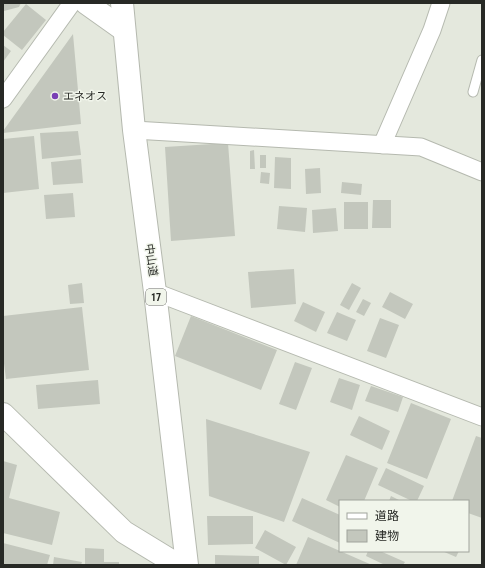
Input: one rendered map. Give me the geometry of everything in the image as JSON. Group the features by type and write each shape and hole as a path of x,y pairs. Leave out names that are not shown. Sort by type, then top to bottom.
{"main road":[{"path":"86,3 124,30"},
{"name":"中山道","path":"122,3 134,130 155,292 186,565"},
{"path":"3,414 124,532 178,565"}],"street":[{"path":"3,99 72,3"},
{"path":"382,146 432,30 441,3"},
{"path":"134,130 382,146 421,147 482,172"},
{"path":"155,292 482,417"}],"lane":[{"path":"473,92 482,60"}],"building":[{"path":"3,3 21,3 19,7 3,11"},
{"path":"26,4 46,20 22,50 3,35 3,32"},
{"path":"73,34 81,124 3,133 3,131"},
{"path":"3,45 11,51 3,62"},
{"path":"78,131 81,155 42,159 40,133"},
{"path":"34,136 39,189 3,193 3,139"},
{"path":"228,143 235,236 171,241 165,147"},
{"path":"254,150 255,169 250,169 250,151"},
{"path":"260,155 266,155 266,168 260,168"},
{"path":"275,157 291,158 291,189 274,188"},
{"path":"81,159 83,183 53,185 51,162"},
{"path":"320,168 321,193 306,194 305,169"},
{"path":"261,172 270,173 269,184 260,183"},
{"path":"342,182 362,184 361,195 341,193"},
{"path":"73,193 75,217 46,219 44,195"},
{"path":"373,200 391,200 391,228 372,228"},
{"path":"344,202 368,202 368,229 344,229"},
{"path":"279,206 307,208 305,232 277,229"},
{"path":"336,208 338,231 313,233 312,210"},
{"path":"294,269 296,304 251,308 248,272"},
{"path":"82,283 84,303 70,304 68,285"},
{"path":"352,283 361,288 349,310 340,305"},
{"path":"390,292 413,304 405,319 382,307"},
{"path":"363,299 371,303 364,316 356,312"},
{"path":"303,302 325,312 316,332 294,321"},
{"path":"82,307 89,370 6,379 3,356 3,316"},
{"path":"337,312 356,320 347,341 327,333"},
{"path":"191,316 277,350 261,390 175,356"},
{"path":"380,318 399,325 386,358 367,351"},
{"path":"295,362 312,368 296,410 279,404"},
{"path":"339,378 360,385 352,410 330,402"},
{"path":"98,380 100,404 38,409 36,385"},
{"path":"371,386 403,397 398,412 365,401"},
{"path":"411,403 451,419 427,479 387,463"},
{"path":"359,416 390,431 382,450 350,435"},
{"path":"206,419 310,452 284,522 209,496"},
{"path":"476,436 482,438 482,518 469,513 469,500 452,500"},
{"path":"346,455 378,468 364,500 339,500 339,506 326,500"},
{"path":"3,461 17,465 9,498 60,512 52,545 3,533"},
{"path":"386,468 424,486 417,500 410,500 378,485"},
{"path":"391,496 399,500 389,500"},
{"path":"302,498 339,515 339,543 292,521"},
{"path":"207,516 253,516 253,544 208,545"},
{"path":"265,530 296,547 286,565 255,548"},
{"path":"308,537 339,551 339,552 342,552 372,565 296,565"},
{"path":"3,543 50,555 47,565 3,564"},
{"path":"85,548 104,549 104,562 119,562 119,565 85,565"},
{"path":"368,552 382,552 405,562 403,565 385,565 366,556"},
{"path":"444,552 458,552 456,557"},
{"path":"215,555 259,556 259,565 215,565"},
{"path":"54,557 82,562 81,565 53,565"}],"place":[{"name":"エネオス","path":"55,96"}]}
